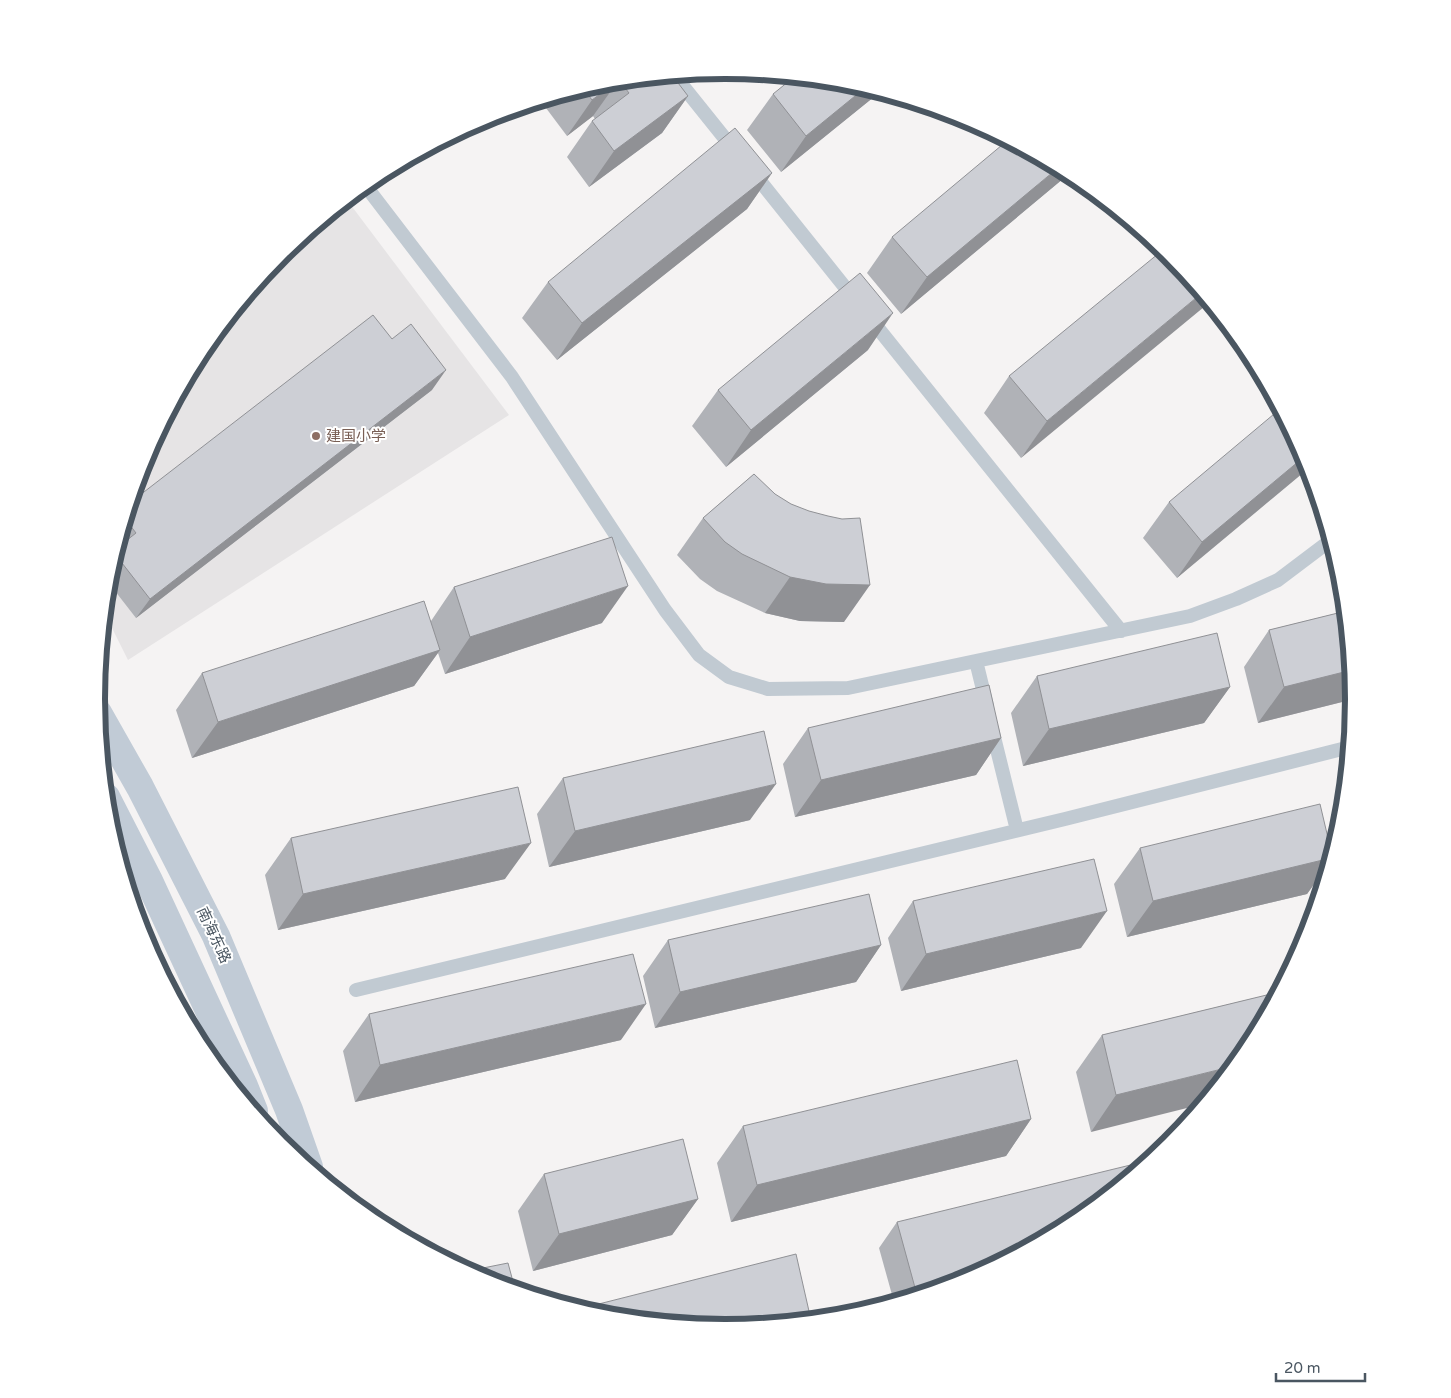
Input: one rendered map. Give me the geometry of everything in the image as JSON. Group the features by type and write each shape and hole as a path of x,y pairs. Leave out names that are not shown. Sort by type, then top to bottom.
{"street":[{"name":"南海东路","path":"106,728 140,787 216,936 289,1110 304,1154"},
{"path":"117,819 149,881 247,1094"}],"lane":[{"path":"679,81 1121,630"},
{"path":"370,191 512,377 664,610 699,655 729,676 768,688 848,688 1190,616 1236,599 1278,580 1326,544"},
{"path":"976,661 1017,830"},
{"path":"356,990 1017,830 1343,749"}],"shaded area":[{"name":"建国小学","path":"351,205 509,415 128,660 110,625 117,578 126,538 138,500 152,462 169,425 188,389 233,321 287,260"}],"building":[{"path":"676,81 688,96 614,151 592,121 629,93 625,87"},
{"path":"788,82 858,94 806,136 773,94"},
{"path":"604,91 592,100 588,95"},
{"path":"735,128 772,173 582,323 548,282"},
{"path":"1003,144 1053,172 927,277 892,237"},
{"path":"1158,254 1198,297 1047,421 1009,376"},
{"path":"860,273 893,313 751,430 718,390"},
{"path":"373,315 392,339 411,324 446,370 150,599 121,561 125,542 136,533 130,525 140,495"},
{"path":"1276,413 1299,461 1202,542 1169,502"},
{"path":"754,474 775,494 791,504 809,511 842,519 860,518 870,585 826,584 790,577 742,554 725,542 703,518"},
{"path":"612,537 628,586 470,637 454,587"},
{"path":"424,601 440,650 218,722 202,673"},
{"path":"1339,613 1345,672 1284,687 1269,630"},
{"path":"1217,633 1230,687 1049,729 1037,676"},
{"path":"989,685 1001,738 821,780 808,728"},
{"path":"764,731 776,784 575,831 563,778"},
{"path":"518,787 531,843 303,894 291,838"},
{"path":"1320,804 1329,842 1325,859 1153,901 1140,848"},
{"path":"1094,859 1107,911 926,954 913,901"},
{"path":"869,894 881,945 680,992 668,940"},
{"path":"633,954 646,1004 380,1065 369,1014"},
{"path":"1271,994 1224,1068 1116,1095 1102,1035"},
{"path":"1017,1060 1031,1119 757,1185 743,1126"},
{"path":"683,1139 698,1199 559,1234 544,1174"},
{"path":"1135,1164 1070,1215 1036,1236 963,1272 915,1289 897,1222"},
{"path":"796,1254 810,1313 766,1318 685,1318 645,1314 595,1305"},
{"path":"508,1263 513,1281 488,1272 480,1269"}],"place":[{"name":"建国小学","path":"316,436"}]}
